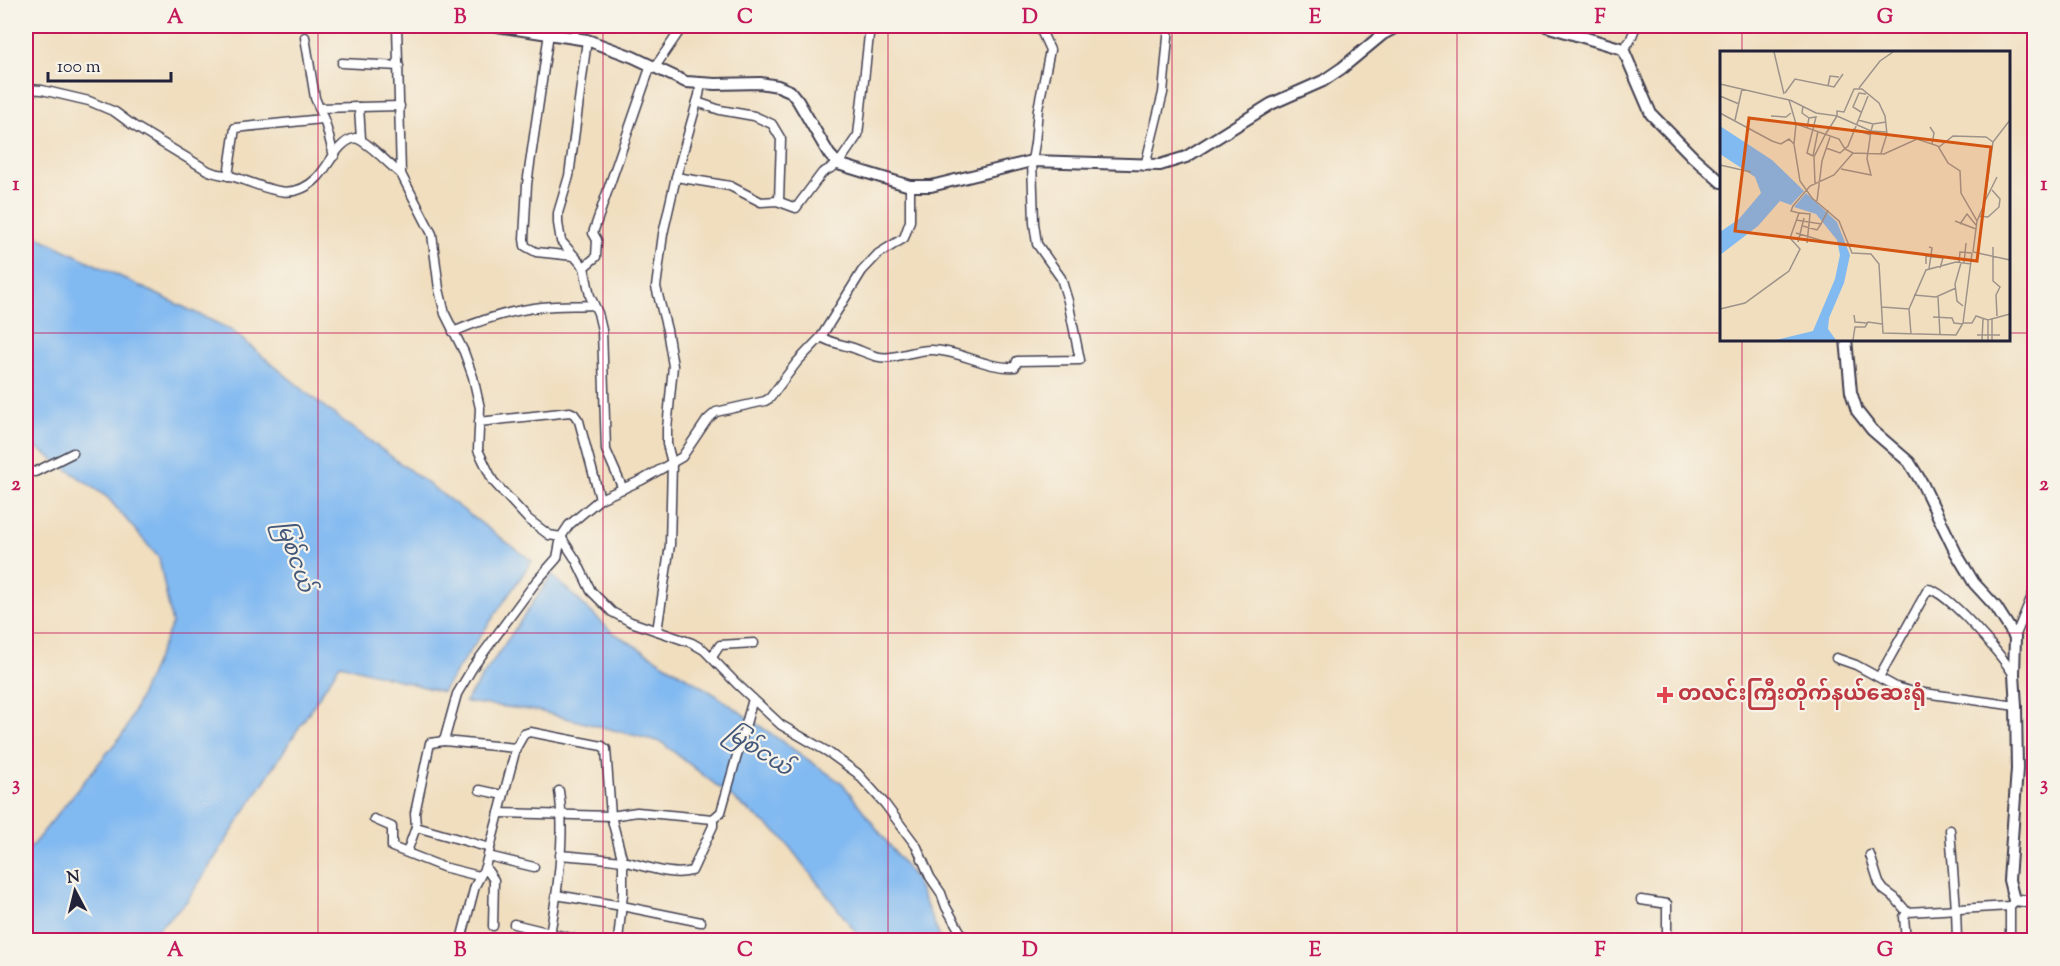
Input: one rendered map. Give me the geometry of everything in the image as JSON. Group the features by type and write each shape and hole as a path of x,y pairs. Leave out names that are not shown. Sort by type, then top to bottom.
{"street":[{"path":"397,26 401,174"},
{"path":"497,26 547,30 587,40 653,66 686,82 760,83 790,91 829,154 838,164 910,186 931,186 1032,161 1145,166 1160,165 1186,157 1262,109 1323,81 1383,34 1398,26"},
{"path":"574,37 575,26"},
{"path":"584,267 596,257 597,240 592,233 653,66 683,26"},
{"path":"676,177 730,186 765,203 779,201 796,208 822,173 838,164 858,135 861,126 870,26"},
{"path":"821,337 829,342 855,348 871,356 889,358 932,350 956,353 999,368 1015,367 1017,361 1080,360 1068,301 1060,278 1037,244 1034,224 1032,161 1038,109 1050,50 1039,26"},
{"path":"1145,166 1163,93 1169,26"},
{"path":"1546,26 1565,28 1623,49 1650,114 1720,181"},
{"path":"1623,49 1630,41 1636,26"},
{"path":"547,30 527,184 524,239 525,246 536,252 574,256"},
{"path":"305,37 315,98 334,156"},
{"path":"587,40 569,176 558,213 558,231 561,240 584,267 602,330 606,450 623,489"},
{"path":"342,63 399,66"},
{"path":"657,631 670,545 672,463 667,444 667,429 673,366 656,287 663,234 700,89 698,82"},
{"path":"26,89 42,90 89,101 116,111 134,126 216,175 228,176 259,187 289,192 305,186 316,178 342,145 350,139 361,139 401,174 432,234 442,301 453,332 464,352 477,392 478,450 493,481 538,528 549,535 561,537 576,560 591,591 612,612 631,622 692,643 704,650 781,725 850,767 885,804 917,847 930,877 941,893 946,907 965,940"},
{"path":"697,102 720,110 754,116 772,124 781,139 779,201"},
{"path":"319,108 400,106"},
{"path":"359,107 361,139"},
{"path":"228,176 235,128 322,119"},
{"path":"444,741 457,694 535,583 557,558 561,537 569,525 600,499 682,457 707,420 716,412 770,398 797,362 821,337 862,271 878,254 904,238 910,221 910,186"},
{"path":"453,332 521,310 545,306 594,306"},
{"path":"1846,340 1851,392 1857,411 1872,430 1909,462 1974,583 1996,607 2015,637"},
{"path":"479,422 570,412 574,414 579,421 600,499"},
{"path":"26,470 35,472 73,453"},
{"path":"1879,677 1926,590 1932,589 1998,650 2014,674"},
{"path":"2010,940 2012,903 2009,879 2017,769 2015,637 2034,591"},
{"path":"712,657 720,645 754,643"},
{"path":"1836,658 1856,665 1896,687 1910,691 2016,706"},
{"path":"499,813 611,816 637,812 713,819 721,812 753,699"},
{"path":"461,940 479,876 485,867 516,748 524,734 530,732 604,747 611,816 623,862 622,906 618,940"},
{"path":"407,852 416,827 415,813 430,743 444,741 516,748"},
{"path":"480,790 503,795"},
{"path":"549,937 556,895 563,815 559,791"},
{"path":"374,819 392,827 392,847 443,867 479,876"},
{"path":"560,855 623,862 677,873 692,871 713,826 713,819"},
{"path":"416,827 534,867"},
{"path":"1950,830 1957,940"},
{"path":"1870,855 1879,883 1907,912"},
{"path":"485,867 494,880 493,926"},
{"path":"556,895 701,922"},
{"path":"1641,900 1667,904 1667,940"},
{"path":"1907,912 2034,902"},
{"path":"1906,940 1904,917 1907,912"},
{"path":"514,924 549,937 579,940"}],"water":[{"name":"မြစ်ငယ်","path":"26,231 231,330 318,402 532,561 442,692 340,664 187,901 146,940 26,940 26,853 125,731 172,624 159,558 108,498 26,440"},
{"name":"မြစ်ငယ်","path":"552,575 612,632 714,694 843,784 915,879 941,940 862,940 781,836 661,742 538,711 465,702"}],"place":[{"name":"တလင်းကြီးတိုက်နယ်ဆေးရုံ","path":"1665,695"}]}
